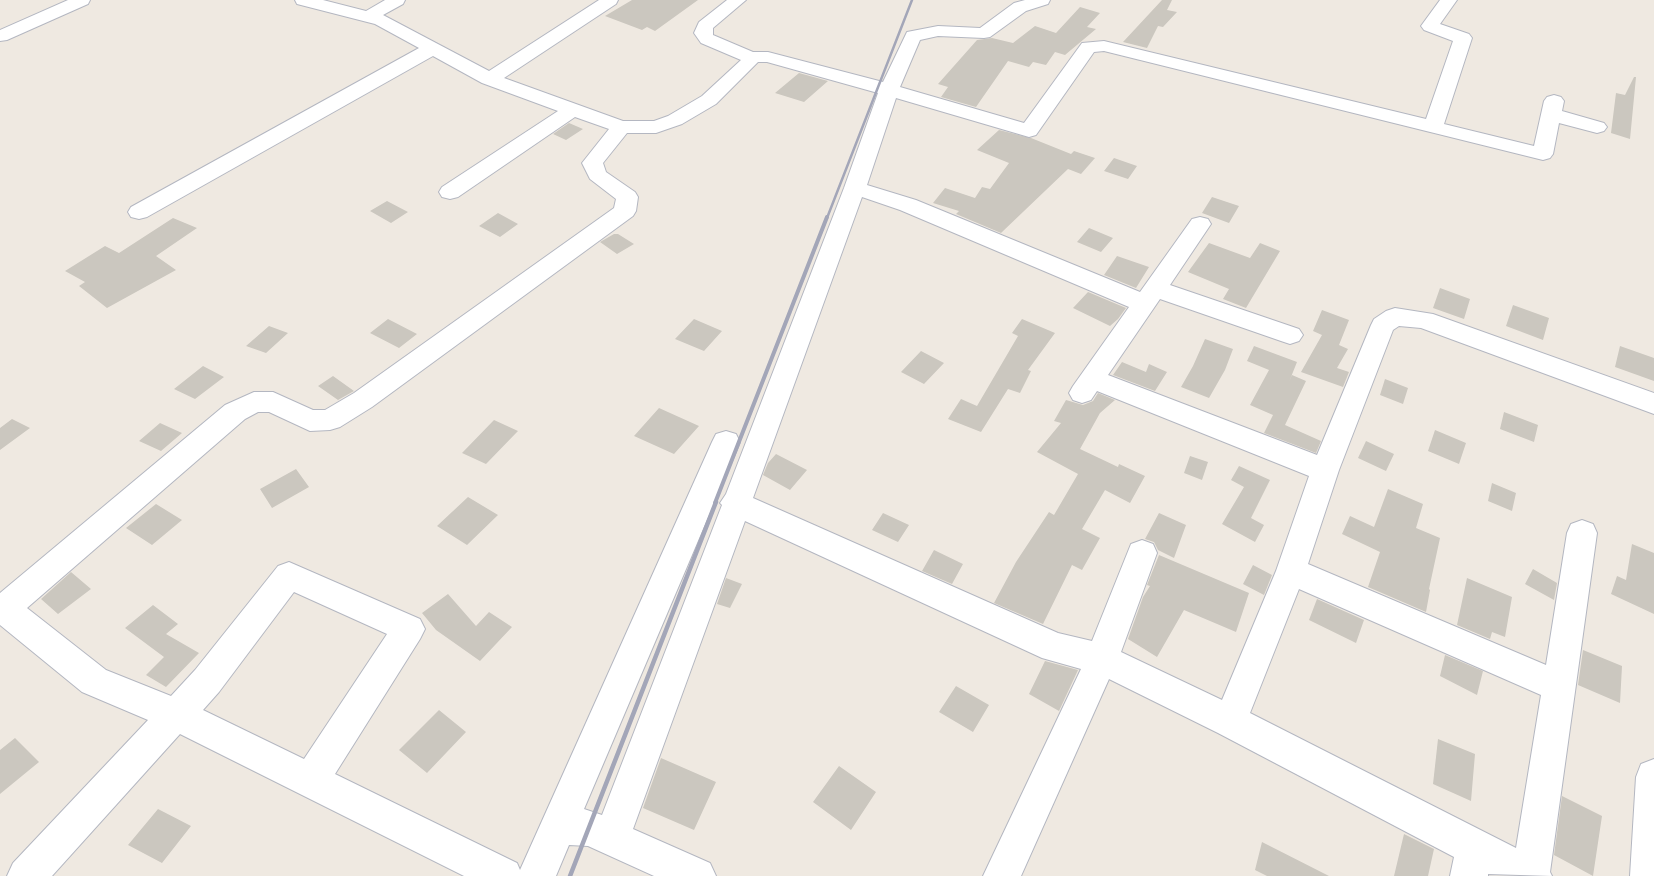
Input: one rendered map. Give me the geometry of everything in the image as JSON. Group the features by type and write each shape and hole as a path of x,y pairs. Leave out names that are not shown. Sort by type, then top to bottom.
{"street":[{"path":"1,36 82,0"},
{"path":"303,0 381,20 489,79 621,127 656,127 675,120 708,100 750,62 750,57"},
{"path":"368,17 397,0"},
{"path":"489,79 610,0"},
{"path":"738,0 705,26 703,33 707,39 750,57 768,57 1029,131 1088,47 1104,46 1543,154 1553,108 1597,126"},
{"path":"611,838 855,188 889,90 913,36 938,31 984,34 1020,7 1042,0"},
{"path":"1433,127 1463,38 1430,26 1449,0"},
{"path":"139,212 433,48"},
{"path":"450,192 573,109"},
{"path":"504,876 176,714 94,681 2,608 235,412 254,402 274,402 310,421 330,420 363,400 625,211 627,197 597,174 592,164 621,127"},
{"path":"855,188 908,205 1150,296 1290,335"},
{"path":"1200,224 1087,387 1325,470"},
{"path":"1230,721 1291,571 1325,470 1383,325 1395,317 1424,320 1654,404"},
{"path":"537,876 726,442"},
{"path":"736,503 1054,647 1102,659 1230,721 1472,862 1532,876 1582,533"},
{"path":"1002,876 1102,659 1142,553"},
{"path":"1291,571 1560,688"},
{"path":"26,876 207,681 289,575 409,629 310,781"},
{"path":"1649,876 1654,777"},
{"path":"559,826 588,828 697,876"}],"building":[{"path":"632,0 698,0 655,31 647,27 642,30 605,16"},
{"path":"1162,0 1172,0 1167,10 1177,12 1163,27 1158,26 1147,48 1123,42"},
{"path":"1080,7 1100,13 1087,27 1096,29 1065,55 1055,52 1046,65 1033,62 1029,67 1008,61 976,107 941,97 948,87 938,84 977,40 992,38 1013,43 1035,26 1056,33"},
{"path":"799,73 828,81 804,102 775,93"},
{"path":"1634,77 1636,77 1630,139 1611,133 1616,93 1625,95"},
{"path":"569,123 583,129 566,140 553,134"},
{"path":"999,130 1031,138 1071,154 1074,151 1095,158 1081,174 1068,169 1001,233 956,214 959,211 933,203 945,188 975,198 982,187 990,189 1009,163 977,150"},
{"path":"1114,158 1137,166 1128,179 1104,171"},
{"path":"1212,197 1239,206 1229,223 1202,213"},
{"path":"387,201 408,212 391,223 370,211"},
{"path":"498,213 518,224 500,237 479,226"},
{"path":"173,218 197,228 156,256 176,270 107,308 79,286 85,282 65,271 105,246 119,253"},
{"path":"1089,228 1113,238 1101,252 1077,242"},
{"path":"614,234 618,234 634,244 617,254 600,242"},
{"path":"1209,243 1250,258 1260,243 1280,251 1246,308 1223,299 1229,289 1188,272"},
{"path":"1117,256 1149,267 1136,288 1104,275"},
{"path":"1440,288 1470,299 1464,319 1433,308"},
{"path":"1088,292 1126,308 1110,326 1073,308"},
{"path":"1513,305 1549,318 1543,340 1506,326"},
{"path":"1322,310 1349,320 1339,345 1348,349 1337,368 1349,372 1343,387 1301,372 1322,335 1313,331"},
{"path":"388,319 417,334 399,348 370,333"},
{"path":"694,319 722,331 704,351 675,339"},
{"path":"1022,319 1055,333 1028,370 1031,371 1020,393 1008,389 981,432 948,419 961,399 977,406 1018,336 1012,333"},
{"path":"269,326 288,333 266,353 246,346"},
{"path":"1205,339 1233,349 1225,370 1209,398 1181,387"},
{"path":"1254,346 1297,362 1289,382 1292,375 1306,381 1285,425 1321,441 1316,453 1264,433 1273,415 1250,405 1269,370 1247,361"},
{"path":"1620,346 1654,358 1654,381 1615,367"},
{"path":"921,351 944,363 924,384 901,372"},
{"path":"1122,362 1146,372 1149,364 1167,372 1155,391 1113,375"},
{"path":"203,366 224,377 195,399 174,389"},
{"path":"333,376 354,391 338,400 318,386"},
{"path":"1385,379 1408,388 1403,404 1380,395"},
{"path":"1098,393 1115,400 1100,413 1080,449 1118,467 1119,464 1145,476 1130,503 1105,490 1082,529 1100,538 1082,570 1072,565 1043,624 994,603 1016,562 1049,512 1054,515 1078,474 1037,452 1061,423 1054,421 1066,400 1083,405 1093,401"},
{"path":"659,408 699,426 674,454 634,436"},
{"path":"1504,412 1538,425 1534,442 1500,429"},
{"path":"12,419 30,428 0,450 0,428"},
{"path":"494,420 518,431 486,464 462,453"},
{"path":"160,423 182,433 161,451 139,441"},
{"path":"1435,430 1466,443 1459,464 1428,451"},
{"path":"1366,441 1394,454 1386,471 1358,458"},
{"path":"776,454 807,470 790,490 763,475 768,463"},
{"path":"1190,456 1208,462 1202,480 1184,473"},
{"path":"1239,466 1270,480 1251,518 1264,525 1255,542 1222,524 1244,487 1231,480"},
{"path":"296,469 309,487 272,508 260,489"},
{"path":"1492,483 1516,493 1512,511 1488,501"},
{"path":"1388,489 1423,504 1416,528 1440,538 1426,612 1368,587 1380,552 1342,534 1350,516 1374,527"},
{"path":"468,497 498,515 467,545 437,526"},
{"path":"156,504 182,520 152,545 126,528"},
{"path":"883,513 909,525 898,542 872,530"},
{"path":"1159,513 1186,525 1174,558 1158,550 1154,542 1145,539"},
{"path":"1632,544 1654,553 1654,614 1611,594 1617,576 1626,580"},
{"path":"934,550 963,564 952,584 922,571"},
{"path":"1159,555 1249,593 1236,632 1184,610 1157,657 1128,639 1143,597 1150,586 1147,585"},
{"path":"1253,565 1272,575 1264,595 1243,584"},
{"path":"1533,569 1557,583 1554,600 1525,584"},
{"path":"71,572 91,589 58,614 41,599"},
{"path":"726,578 742,584 730,608 717,604"},
{"path":"1467,578 1512,597 1505,637 1492,632 1490,639 1457,625"},
{"path":"448,594 476,626 489,612 512,627 480,661 436,630 422,613"},
{"path":"1317,599 1364,620 1356,643 1309,620"},
{"path":"153,605 178,624 166,634 199,653 166,687 146,675 164,657 125,628"},
{"path":"1583,650 1622,666 1620,703 1578,685"},
{"path":"1445,655 1483,671 1477,695 1440,676"},
{"path":"1045,661 1078,670 1059,711 1029,694"},
{"path":"956,686 989,705 973,732 939,712"},
{"path":"439,710 466,732 427,773 399,750"},
{"path":"15,738 39,762 0,794 0,750"},
{"path":"1438,739 1475,754 1471,801 1433,784"},
{"path":"661,758 716,782 694,830 643,808"},
{"path":"839,766 876,792 851,830 813,802"},
{"path":"1562,796 1602,816 1593,876 1554,855"},
{"path":"158,809 191,826 162,863 128,845"},
{"path":"1404,834 1434,849 1428,876 1394,876"},
{"path":"1262,842 1329,876 1267,876 1255,870"}],"railway":[{"path":"827,218 912,0"},
{"path":"715,503 827,217"},
{"path":"570,876 716,502"}]}
